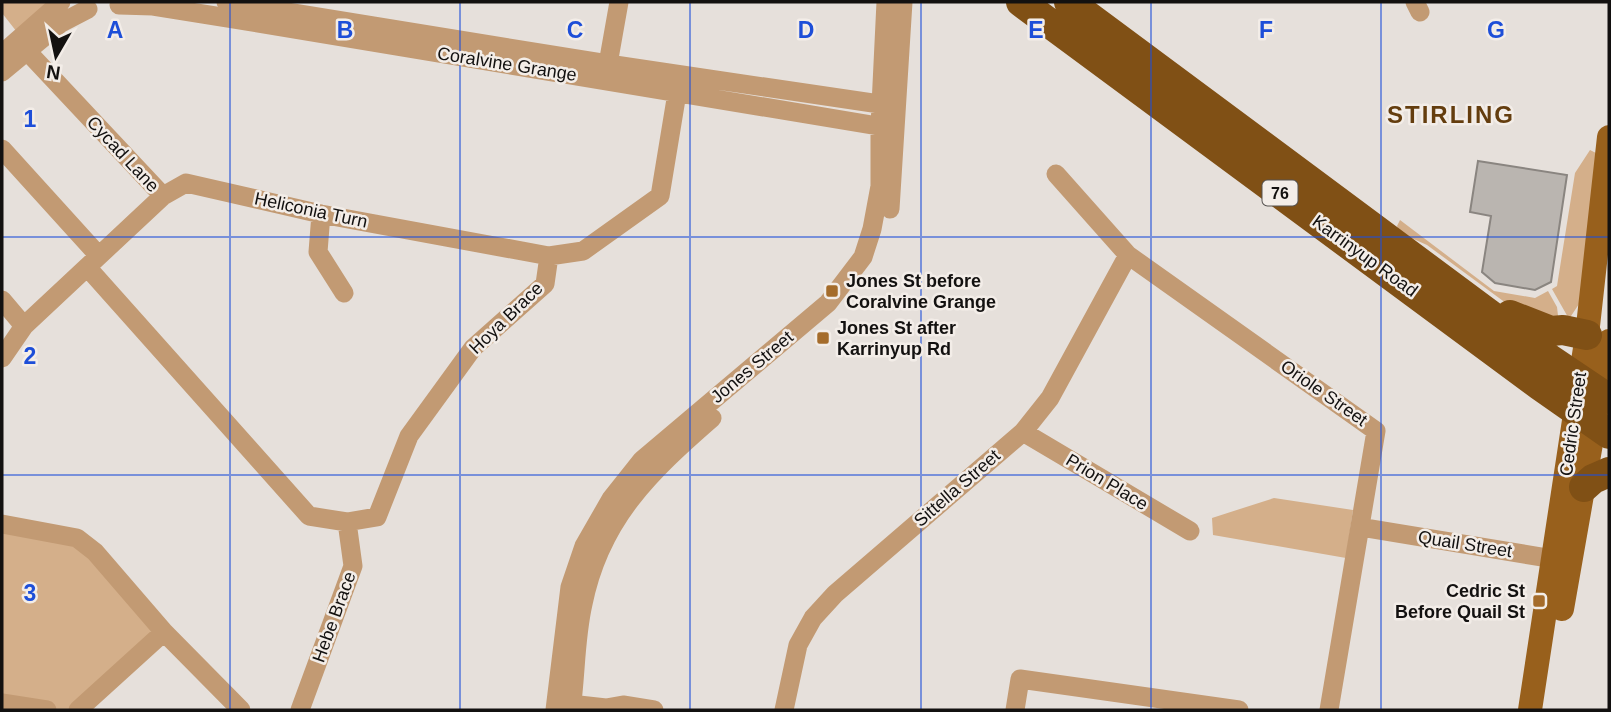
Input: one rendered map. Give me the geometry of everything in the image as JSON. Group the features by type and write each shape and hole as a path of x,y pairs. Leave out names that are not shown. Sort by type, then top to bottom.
{"highway":[{"name":"Karrinyup Road","path":"1021,2 1595,406"},
{"name":"Karrinyup Road","path":"1069,2 1459,291 1595,406"},
{"path":"1459,291 1536,327 1598,338"}],"main road":[{"name":"Cedric Street","path":"1545,710 1562,561 1597,479 1595,406 1609,142"},
{"name":"Cedric Street","path":"1530,710 1595,406"}],"street":[{"path":"2,54 61,2"},
{"name":"Coralvine Grange","path":"226,2 608,64 889,105"},
{"path":"608,64 619,2"},
{"name":"Jones Street","path":"564,701 585,594 594,565 617,518 631,497 661,462 822,324 855,291 874,258 890,212 893,187 888,127 886,2"},
{"name":"Jones Street","path":"889,105 903,2"},
{"name":"Coralvine Grange","path":"2,72 84,5 106,12 121,3 178,10 888,127"},
{"name":"Cycad Lane","path":"26,50 163,196"},
{"path":"549,256 583,251 660,196 677,93"},
{"path":"2,149 309,516 347,522"},
{"name":"Oriole Street","path":"1056,174 1128,255 1376,431 1329,710"},
{"name":"Heliconia Turn","path":"2,358 24,326 163,196 186,183 321,214 549,256"},
{"path":"321,214 318,252 344,293"},
{"name":"Sittella Street","path":"784,710 799,645 813,618 865,568 1023,432 1050,398 1128,255"},
{"name":"Hoya Brace","path":"347,522 377,517 409,436 473,348 545,284 549,256"},
{"path":"2,300 24,326"},
{"name":"Prion Place","path":"1023,432 1190,531"},
{"name":"Hebe Brace","path":"300,710 353,566 347,522"},
{"path":"2,524 76,538 95,552 164,632 241,710"},
{"name":"Quail Street","path":"1360,527 1562,561"},
{"path":"78,710 164,632"},
{"path":"1015,710 1020,679 1239,710"},
{"path":"564,701 609,697 623,705 654,710"},
{"path":"2,703 47,710"}],"shaded area":[{"path":"2,2 65,2 24,41 2,13"},
{"path":"1590,150 1596,153 1583,298 1569,319 1552,289 1557,286 1575,173"},
{"path":"1400,220 1494,291 1535,298 1548,291 1557,307 1559,324 1514,309 1427,245 1400,233 1397,226"},
{"path":"1274,498 1353,510 1346,558 1213,535 1212,518"},
{"path":"2,524 77,538 164,632 80,710 47,710 2,703"}],"building":[{"path":"1478,161 1567,175 1551,282 1535,290 1495,283 1482,272 1491,216 1470,212"}],"place":[{"name":"Jones St before Coralvine Grange","path":"832,291"},
{"name":"Jones St after Karrinyup Rd","path":"823,338"},
{"name":"Cedric St Before Quail St","path":"1539,601"}],"district":[{"name":"STIRLING","path":"1451,114"}]}
